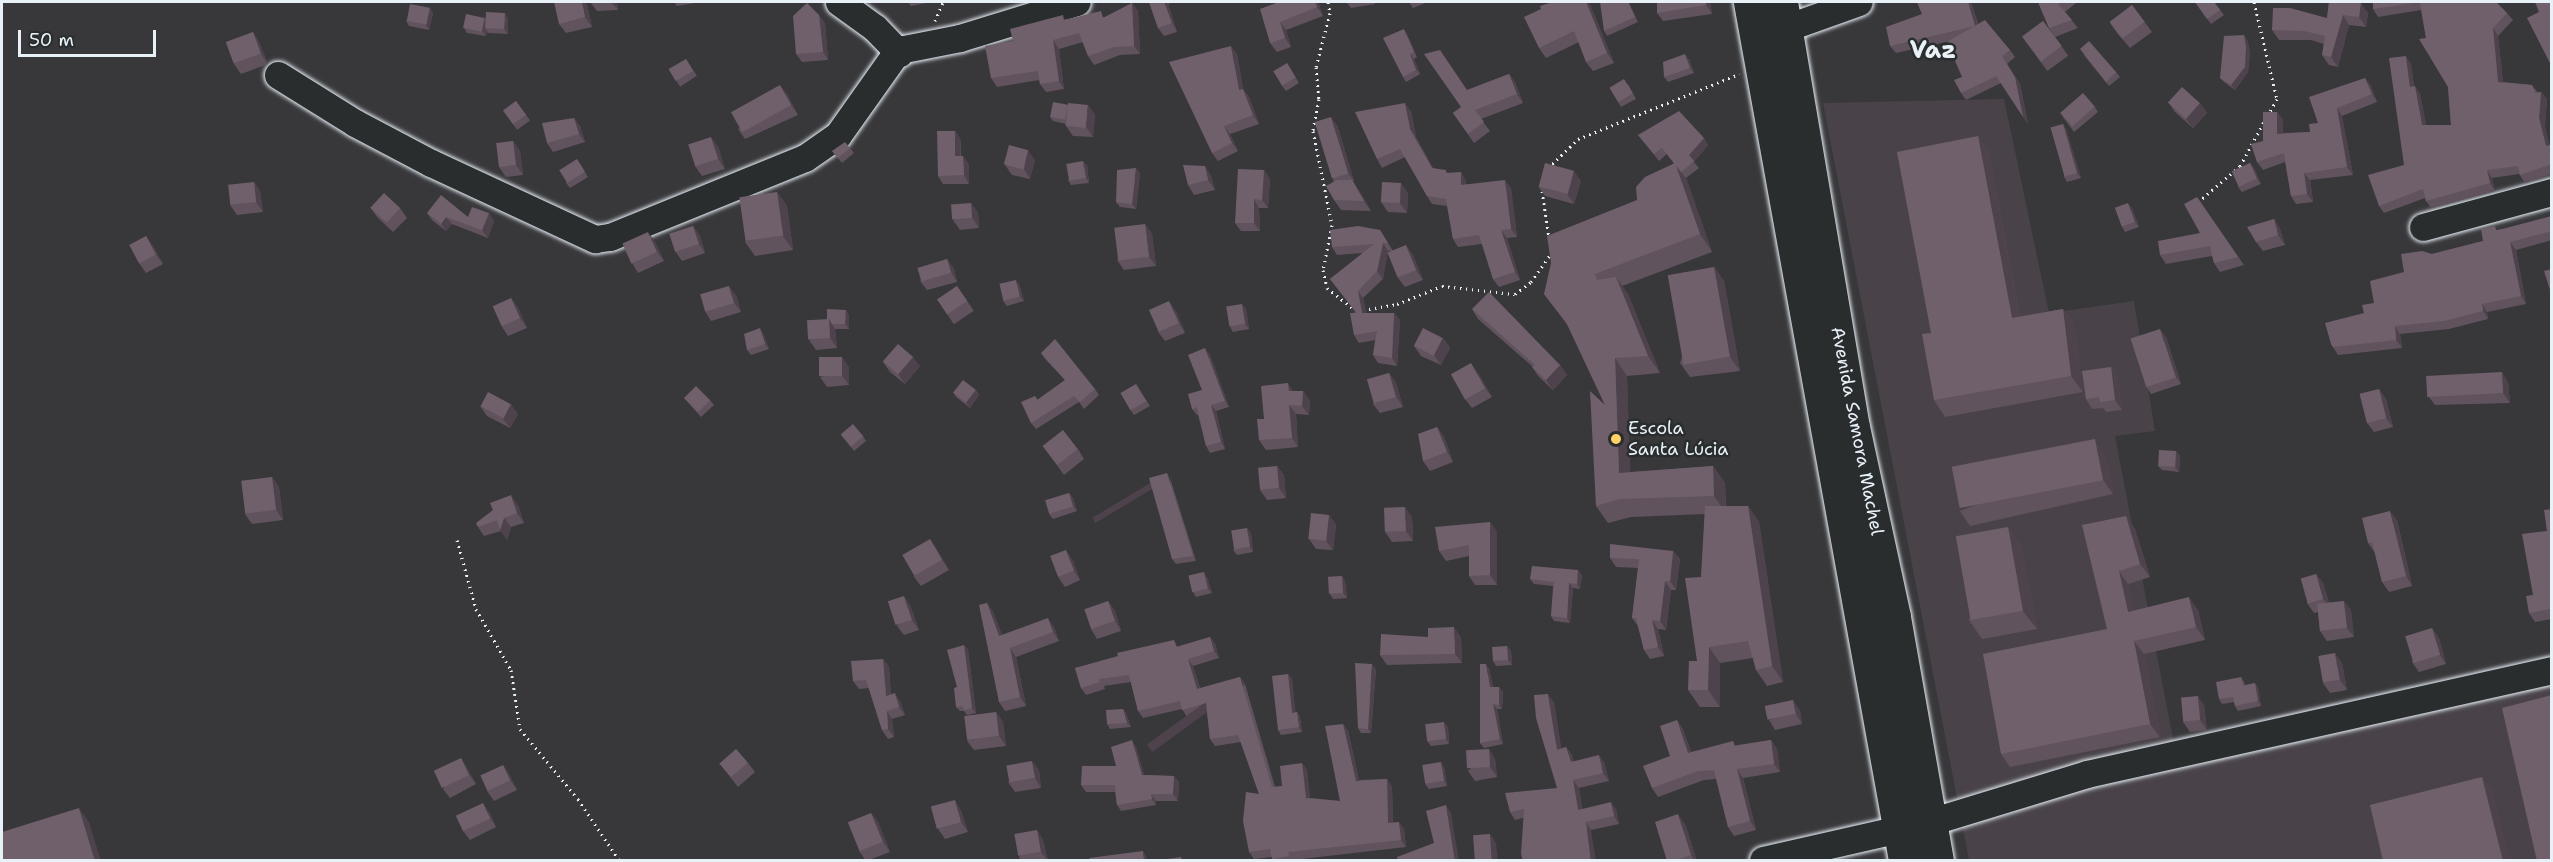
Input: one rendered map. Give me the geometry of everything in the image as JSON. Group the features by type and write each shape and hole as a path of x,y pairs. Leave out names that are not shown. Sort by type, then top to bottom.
{"highway":[{"name":"Avenida Samora Machel","path":"1750,2 1911,838 1937,861"},
{"name":"Avenida Samora Machel","path":"1783,15 1853,428 1894,617 1911,838"}],"street":[{"path":"839,2 875,28 898,52"},
{"path":"278,75 355,123 431,163 595,240 610,237 805,158 838,135 898,52 912,46 960,38 1077,2"},
{"path":"1783,15 1859,2"},
{"path":"2423,227 2552,192"},
{"path":"1763,861 1911,838 2087,774 2552,670"}],"path":[{"path":"1328,2 1330,13 1316,67 1319,99 1314,131 1332,225 1323,270 1327,288 1354,311 1397,304 1442,286 1515,294 1531,282 1551,254 1541,182"},
{"path":"2194,205 2240,166 2277,99 2254,2"},
{"path":"1545,173 1578,139 1617,120 1763,65"},
{"path":"458,540 476,609 511,670 520,729 578,799 619,861"}],"shaded area":[{"path":"2004,99 2049,313 2134,301 2155,431 2115,436 2177,760 2551,670 2551,860 1969,860 1823,103"}],"building":[{"path":"554,2 582,2 585,17 559,24"},
{"path":"1149,2 1164,2 1172,23 1158,28"},
{"path":"1279,2 1315,2 1317,7 1280,22 1285,38 1270,43 1260,9"},
{"path":"1553,2 1586,2 1607,53 1586,62 1574,31 1539,48 1524,17 1541,9 1540,6"},
{"path":"1600,2 1628,2 1635,17 1604,31"},
{"path":"1657,2 1706,2 1706,5 1657,13"},
{"path":"1917,2 1968,2 1975,26 1890,46 1886,27 1922,14"},
{"path":"2038,2 2061,2 2058,4 2072,20 2049,28"},
{"path":"2195,2 2214,2 2220,10 2207,19"},
{"path":"2329,2 2361,3 2359,17 2343,15 2331,57 2322,55 2325,36 2304,31 2272,30 2273,8 2290,8 2327,18"},
{"path":"2373,2 2420,2 2373,9"},
{"path":"2420,2 2496,2 2507,13 2493,28 2498,82 2532,85 2535,93 2541,92 2539,118 2546,146 2552,144 2552,164 2520,175 2518,166 2487,170 2490,183 2426,201 2423,189 2379,206 2368,175 2404,165 2389,58 2406,56 2410,87 2415,86 2422,125 2451,125 2448,87 2419,39 2426,38"},
{"path":"2535,2 2552,2 2552,67 2527,18 2539,12"},
{"path":"807,3 819,15 823,52 796,54 793,16"},
{"path":"1132,3 1134,46 1114,47 1088,56 1079,33 1053,40 1059,81 1040,84 1038,71 991,78 985,46 1013,41 1010,29 1063,15 1064,20 1101,11 1103,18"},
{"path":"410,4 430,8 426,25 407,21"},
{"path":"2132,5 2145,22 2122,39 2110,22"},
{"path":"486,12 505,13 504,29 485,28"},
{"path":"466,14 485,18 482,32 463,28"},
{"path":"1985,20 2010,50 2002,56 2015,77 2023,117 1996,76 1961,93 1954,80 1962,77 1947,42"},
{"path":"2043,21 2062,46 2041,61 2022,37"},
{"path":"1404,29 1414,52 1410,54 1416,70 1403,77 1383,38"},
{"path":"253,32 261,54 234,64 226,42"},
{"path":"2244,35 2245,67 2231,85 2220,78 2224,36"},
{"path":"2089,41 2116,72 2106,82 2080,49"},
{"path":"1231,46 1239,90 1243,89 1253,115 1224,126 1232,143 1212,153 1169,62"},
{"path":"1440,50 1467,90 1509,74 1517,94 1475,110 1484,122 1468,134 1453,113 1461,107 1424,54"},
{"path":"1685,54 1690,68 1664,77 1663,62"},
{"path":"686,59 693,71 676,81 669,69"},
{"path":"1287,63 1296,78 1282,86 1273,71"},
{"path":"2365,78 2372,94 2337,108 2347,167 2304,173 2307,194 2291,196 2284,153 2257,162 2251,144 2263,141 2263,112 2277,112 2277,134 2310,132 2309,124 2318,123 2309,97"},
{"path":"1624,79 1633,94 1618,102 1609,88"},
{"path":"780,85 791,105 742,132 731,112"},
{"path":"2182,87 2200,103 2186,119 2168,103"},
{"path":"2083,93 2095,107 2072,126 2060,113"},
{"path":"516,101 526,115 513,124 503,110"},
{"path":"1053,102 1068,105 1065,120 1050,117"},
{"path":"1068,103 1088,105 1085,128 1066,126"},
{"path":"1405,103 1410,129 1432,168 1446,170 1446,173 1461,172 1461,185 1505,180 1511,229 1501,230 1515,272 1493,279 1479,235 1453,239 1446,199 1427,196 1400,149 1377,159 1355,112"},
{"path":"1679,111 1704,138 1689,155 1694,161 1681,172 1662,148 1654,154 1638,135"},
{"path":"1331,117 1348,173 1332,178 1315,122"},
{"path":"574,118 579,134 547,143 542,123"},
{"path":"2063,124 2077,173 2065,177 2051,128"},
{"path":"937,131 955,131 955,156 963,156 964,175 938,176"},
{"path":"1978,136 2012,318 2063,309 2071,376 1934,400 1922,334 1931,333 1897,152"},
{"path":"711,137 718,159 695,166 688,144"},
{"path":"513,141 516,165 499,167 496,143"},
{"path":"845,142 850,148 838,158 832,151"},
{"path":"1009,145 1028,150 1023,169 1004,164"},
{"path":"577,159 585,172 567,183 559,170"},
{"path":"1083,161 1086,178 1069,181 1066,164"},
{"path":"1545,163 1574,171 1568,194 1539,186"},
{"path":"1675,163 1700,234 1595,274 1597,280 1616,277 1648,356 1615,358 1619,473 1713,466 1714,496 1619,499 1596,506 1590,391 1605,405 1566,322 1544,294 1551,263 1547,236 1637,200 1636,187 1645,177"},
{"path":"2250,163 2257,179 2239,187 2232,171"},
{"path":"1183,165 1205,166 1208,180 1188,185"},
{"path":"1136,168 1132,204 1116,202 1117,170"},
{"path":"1238,169 1264,170 1262,200 1254,199 1254,223 1235,223"},
{"path":"1337,180 1352,180 1364,201 1334,200 1326,186"},
{"path":"254,182 256,202 230,205 228,185"},
{"path":"1382,182 1401,183 1400,203 1381,202"},
{"path":"777,192 783,236 745,241 739,197"},
{"path":"384,193 400,208 386,223 370,208"},
{"path":"441,195 468,217 472,207 489,213 482,230 446,217 441,224 427,213"},
{"path":"2197,197 2238,257 2214,263 2210,246 2160,255 2158,241 2200,233 2184,204"},
{"path":"971,203 972,218 952,219 951,204"},
{"path":"2128,203 2135,222 2122,227 2115,208"},
{"path":"2552,216 2552,231 2510,242 2521,296 2482,304 2483,311 2444,321 2395,326 2396,340 2333,347 2331,344 2325,323 2364,313 2362,305 2374,303 2370,281 2404,272 2401,254 2422,251 2432,254 2483,241 2481,229 2495,226 2496,230 2503,229"},
{"path":"2274,219 2278,235 2256,242 2247,227"},
{"path":"1145,224 1149,257 1118,261 1114,228"},
{"path":"693,226 699,244 675,252 669,234"},
{"path":"1358,226 1380,230 1388,243 1383,243 1377,271 1358,291 1362,313 1394,313 1392,358 1373,355 1377,331 1354,335 1350,313 1357,313 1330,279 1374,244 1332,247 1330,230"},
{"path":"648,232 657,252 631,263 622,243"},
{"path":"146,236 156,255 139,263 129,245"},
{"path":"1406,245 1416,270 1398,278 1387,252"},
{"path":"947,259 951,272 921,281 917,268"},
{"path":"1714,267 1730,357 1684,365 1668,275"},
{"path":"2552,269 2552,293 2551,293 2544,271"},
{"path":"1016,280 1020,297 1003,300 999,284"},
{"path":"729,286 734,303 705,312 700,294"},
{"path":"957,286 967,301 947,314 937,299"},
{"path":"1489,292 1560,365 1546,380 1532,367 1535,365 1472,309"},
{"path":"511,298 520,318 502,326 493,306"},
{"path":"1169,301 1179,323 1159,332 1149,310"},
{"path":"1242,304 1245,324 1229,326 1226,307"},
{"path":"827,309 846,310 845,324 832,324 829,319 827,320"},
{"path":"829,319 830,338 808,339 807,320"},
{"path":"760,328 765,344 747,350 744,334"},
{"path":"1423,328 1443,338 1434,356 1414,346"},
{"path":"2160,329 2176,378 2146,387 2131,339"},
{"path":"1055,339 1095,389 1080,402 1074,396 1031,423 1021,402 1035,396 1037,400 1065,380 1041,353"},
{"path":"898,344 913,357 898,374 883,361"},
{"path":"1205,348 1225,401 1211,405 1221,442 1206,446 1197,407 1192,409 1188,394 1202,390 1188,355"},
{"path":"819,357 842,357 842,376 819,376"},
{"path":"1471,363 1485,388 1465,400 1451,374"},
{"path":"2111,367 2115,400 2100,402 2099,397 2086,399 2082,371"},
{"path":"2502,372 2503,393 2427,397 2426,376"},
{"path":"1389,373 1396,397 1374,403 1367,379"},
{"path":"963,380 976,390 966,402 953,393"},
{"path":"1288,383 1289,391 1303,391 1302,406 1289,405 1292,438 1259,440 1257,419 1264,419 1261,386"},
{"path":"1136,384 1146,401 1130,410 1120,393"},
{"path":"696,386 710,400 698,412 684,398"},
{"path":"2379,389 2386,418 2367,423 2360,394"},
{"path":"488,392 511,404 503,418 480,406"},
{"path":"853,424 863,436 851,447 841,434"},
{"path":"1437,427 1447,452 1423,461 1418,434"},
{"path":"1063,430 1078,449 1057,465 1043,446"},
{"path":"2095,439 2103,480 1960,508 1952,467"},
{"path":"2159,450 2176,451 2175,467 2158,466"},
{"path":"1277,466 1279,488 1260,490 1258,468"},
{"path":"1167,473 1193,556 1172,559 1149,478"},
{"path":"272,477 276,510 245,514 241,481"},
{"path":"1069,493 1073,506 1049,514 1045,500"},
{"path":"511,495 517,513 504,518 500,530 497,520 478,527 476,523 493,510 490,503"},
{"path":"1705,506 1748,506 1772,666 1756,670 1748,641 1709,647 1708,690 1688,690 1689,661 1697,661 1685,578 1701,577"},
{"path":"1405,507 1406,531 1385,532 1384,508"},
{"path":"2552,509 2552,617 2550,609 2529,613 2526,596 2533,595 2522,534 2547,531 2544,510"},
{"path":"2390,511 2406,576 2382,582 2372,542 2368,543 2362,518"},
{"path":"1311,513 1329,515 1326,541 1308,539"},
{"path":"2126,516 2140,564 2119,571 2128,612 2189,597 2196,627 2134,641 2150,724 2001,754 1983,654 2107,629 2082,525"},
{"path":"1490,522 1490,575 1469,576 1469,545 1439,551 1435,527"},
{"path":"2008,527 2023,611 1971,620 1956,536"},
{"path":"1247,528 1250,547 1234,549 1231,531"},
{"path":"930,539 942,560 914,576 902,555"},
{"path":"1610,544 1673,551 1670,581 1665,581 1660,621 1652,620 1658,647 1644,650 1636,618 1632,618 1639,559 1610,558"},
{"path":"1066,550 1074,571 1058,577 1050,556"},
{"path":"1532,566 1578,570 1577,584 1569,583 1567,618 1551,616 1554,582 1530,579"},
{"path":"1204,572 1208,589 1192,592 1188,576"},
{"path":"2316,574 2323,599 2308,603 2301,578"},
{"path":"1342,576 1343,593 1329,594 1328,577"},
{"path":"904,596 912,620 896,625 888,601"},
{"path":"1108,601 1115,621 1091,629 1084,609"},
{"path":"2344,601 2347,628 2320,631 2317,604"},
{"path":"987,603 999,636 1048,618 1053,632 1010,648 1020,697 999,702 979,605"},
{"path":"1454,627 1455,654 1380,655 1381,634 1428,637 1428,628"},
{"path":"2432,628 2440,655 2413,663 2405,636"},
{"path":"1210,637 1214,651 1188,659 1197,689 1240,677 1272,787 1282,786 1280,766 1302,763 1306,798 1340,801 1325,726 1343,724 1356,781 1387,779 1388,823 1399,822 1401,840 1288,852 1289,856 1272,859 1270,849 1249,852 1243,821 1246,792 1259,794 1238,735 1210,739 1206,703 1182,710 1180,701 1138,711 1129,675 1099,679 1100,682 1081,688 1075,668 1118,656 1117,653 1174,640 1177,647"},
{"path":"964,645 972,708 964,710 963,706 956,707 954,688 957,687 947,650"},
{"path":"1507,646 1508,660 1493,661 1492,647"},
{"path":"2335,653 2340,680 2323,683 2318,656"},
{"path":"883,659 886,696 895,693 899,707 887,711 888,729 882,730 866,680 853,681 851,661"},
{"path":"1355,663 1372,664 1368,729 1358,728"},
{"path":"1480,664 1486,664 1490,687 1499,687 1499,705 1493,704 1500,739 1480,743"},
{"path":"1288,674 1292,713 1297,712 1299,727 1278,730 1272,676"},
{"path":"2241,677 2243,686 2255,683 2258,701 2235,706 2233,697 2219,699 2216,682"},
{"path":"1548,694 1557,750 1566,747 1571,762 1599,755 1603,773 1573,780 1578,810 1611,802 1614,816 1586,822 1591,861 1523,861 1521,854 1524,809 1510,812 1505,793 1557,788 1536,718 1534,695"},
{"path":"2552,695 2552,861 2537,861 2502,708"},
{"path":"2198,696 2200,720 2183,721 2181,697"},
{"path":"1793,700 1796,714 1768,720 1765,706"},
{"path":"1123,709 1127,723 1107,724 1106,710"},
{"path":"996,712 999,736 967,740 964,716"},
{"path":"1677,720 1688,753 1733,741 1735,746 1771,740 1774,764 1737,769 1750,821 1728,827 1714,770 1698,771 1652,788 1643,766 1670,756 1660,726"},
{"path":"1444,722 1446,739 1427,741 1425,724"},
{"path":"1132,740 1142,775 1174,776 1173,794 1151,794 1152,799 1117,805 1115,785 1081,785 1082,766 1116,766 1111,747"},
{"path":"736,749 748,763 731,777 719,763"},
{"path":"1489,749 1490,767 1467,768 1466,750"},
{"path":"461,758 469,775 442,788 434,771"},
{"path":"1032,761 1035,778 1009,782 1006,766"},
{"path":"1441,762 1444,781 1425,784 1422,765"},
{"path":"503,765 510,780 488,791 480,776"},
{"path":"2482,777 2503,861 2383,861 2370,805"},
{"path":"955,800 961,822 937,829 931,806"},
{"path":"483,803 490,818 463,831 456,816"},
{"path":"1446,805 1455,861 1398,861 1397,857 1434,843 1426,811"},
{"path":"79,808 95,861 2,861 2,832"},
{"path":"871,813 883,842 859,851 848,822"},
{"path":"1678,814 1691,855 1667,861 1655,822"},
{"path":"1037,830 1041,852 1018,856 1014,834"},
{"path":"1490,834 1492,860 1475,860 1473,835"},
{"path":"1143,851 1144,861 1090,861 1089,858"},
{"path":"1181,857 1182,861 1167,861 1167,859"}],"place":[{"name":"Escola Santa Lúcia","path":"1616,439"}],"district":[{"name":"Vaz","path":"1933,51"}]}
